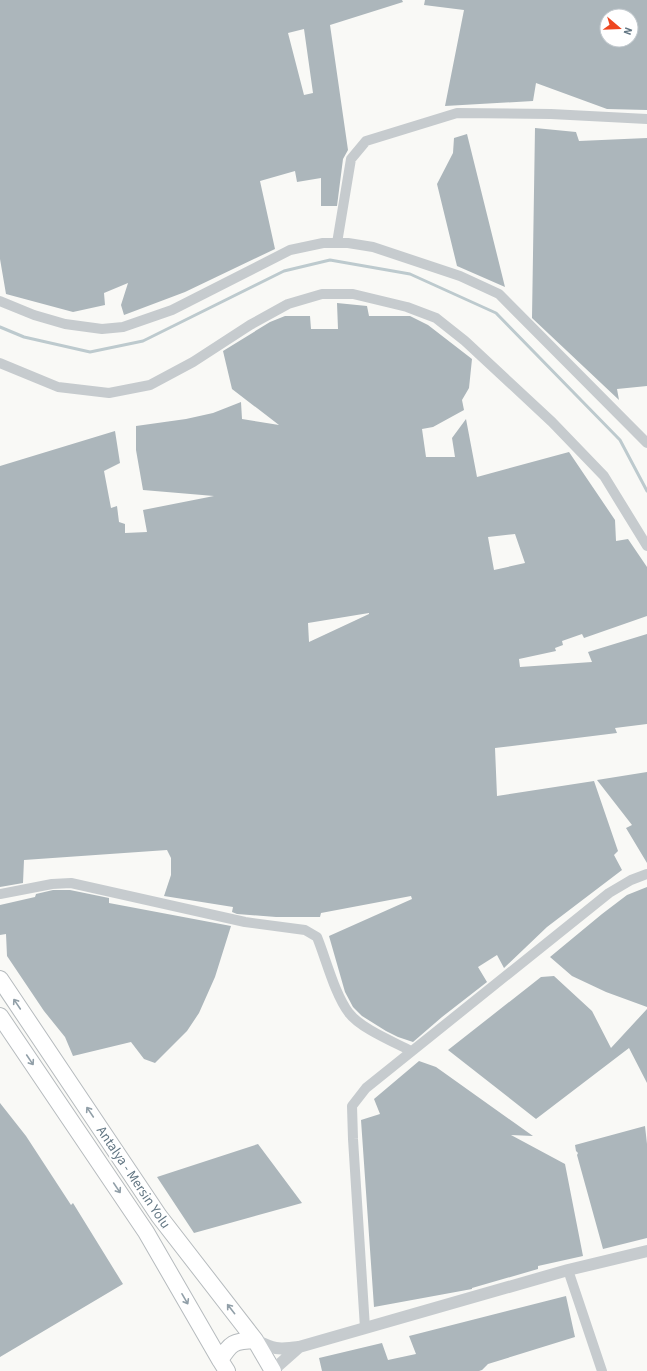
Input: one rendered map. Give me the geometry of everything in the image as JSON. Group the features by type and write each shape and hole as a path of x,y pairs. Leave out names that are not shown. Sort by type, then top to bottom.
{"highway":[{"name":"Antalya - Mersin Yolu","path":"0,979 159,1216 254,1340 272,1371"},
{"name":"Antalya - Mersin Yolu","path":"0,1016 146,1232 220,1367"},
{"path":"220,1367 228,1348 233,1344 239,1341 254,1340"}],"street":[{"path":"337,243 351,159 366,141 457,113 551,114 647,119"},
{"path":"0,301 34,315 66,324 102,329 123,327 172,310 290,250 323,243 348,243 373,247 460,276 499,294 647,443"},
{"path":"0,363 58,387 109,393 150,385 193,362 250,325 288,304 322,294 353,294 407,307 436,318 465,341 552,422 604,476 647,546"},
{"path":"364,1328 352,1139 352,1106 366,1088 609,893 632,880 647,874"},
{"path":"0,894 52,884 71,883 245,922 305,930 317,937 340,997 349,1014 364,1026 412,1052"},
{"path":"254,1340 282,1350 299,1347 568,1270 647,1251"},
{"path":"568,1270 602,1371"},
{"path":"272,1371 299,1347"}],"building":[{"path":"0,0 402,0 403,2 330,25 348,150 343,159 337,206 321,206 321,178 297,182 295,171 260,181 275,249 185,292 124,315 121,305 128,283 104,293 105,305 73,312 6,294 0,259","holes":["304,29 313,93 304,95 288,33"]},
{"path":"425,0 647,0 647,110 607,109 536,83 533,101 445,106 464,10 424,5"},
{"path":"535,128 576,132 579,141 647,138 647,386 617,389 619,400 532,318"},
{"path":"467,134 505,287 457,266 437,184 453,153 454,138"},
{"path":"337,303 367,306 369,316 410,316 428,325 472,359 469,388 462,400 464,410 433,427 422,429 426,457 455,457 452,438 466,419 477,477 569,452 615,520 616,541 628,539 647,567 647,616 584,638 582,634 562,641 563,645 555,648 556,651 519,659 520,667 592,662 588,652 647,634 647,724 615,728 617,733 495,748 497,796 594,781 618,851 614,855 622,870 547,927 504,968 497,955 478,967 487,982 413,1042 386,1031 362,1016 353,1007 345,992 329,936 412,899 411,896 321,913 320,917 276,917 237,914 232,912 233,907 164,896 171,875 171,858 167,850 24,860 23,883 0,887 0,466 115,431 120,463 104,471 111,508 117,506 119,522 125,524 125,533 147,532 143,510 214,496 143,490 136,450 136,426 186,419 213,413 241,402 242,419 279,425 232,389 223,351 270,322 285,316 310,316 311,329 338,329","holes":["515,534 525,563 494,570 488,537","369,614 309,642 308,623"]},
{"path":"647,772 647,863 626,828 632,825 597,780"},
{"path":"647,887 647,1007 606,992 572,976 550,957 627,895"},
{"path":"53,890 70,890 109,898 109,903 231,926 215,977 199,1013 187,1031 155,1063 144,1059 131,1042 73,1056 65,1037 44,1011 7,956 6,934 0,935 0,905 35,897 36,894"},
{"path":"554,976 592,1011 611,1048 647,1009 647,1083 629,1048 536,1119 448,1050 541,977"},
{"path":"419,1061 436,1067 533,1136 511,1135 565,1164 583,1256 538,1266 538,1269 472,1289 374,1307 361,1120 380,1114 374,1099"},
{"path":"0,1103 26,1136 71,1205 73,1203 123,1284 0,1357"},
{"path":"645,1126 647,1144 647,1238 603,1249 575,1145"},
{"path":"258,1144 302,1203 194,1233 157,1177"},
{"path":"566,1296 575,1337 488,1364 479,1371 322,1371 319,1358 382,1343 388,1360 416,1354 409,1336"}],"waterway":[{"path":"0,327 24,337 90,352 143,341 284,271 330,260 410,274 496,313 620,440 647,491"}]}
